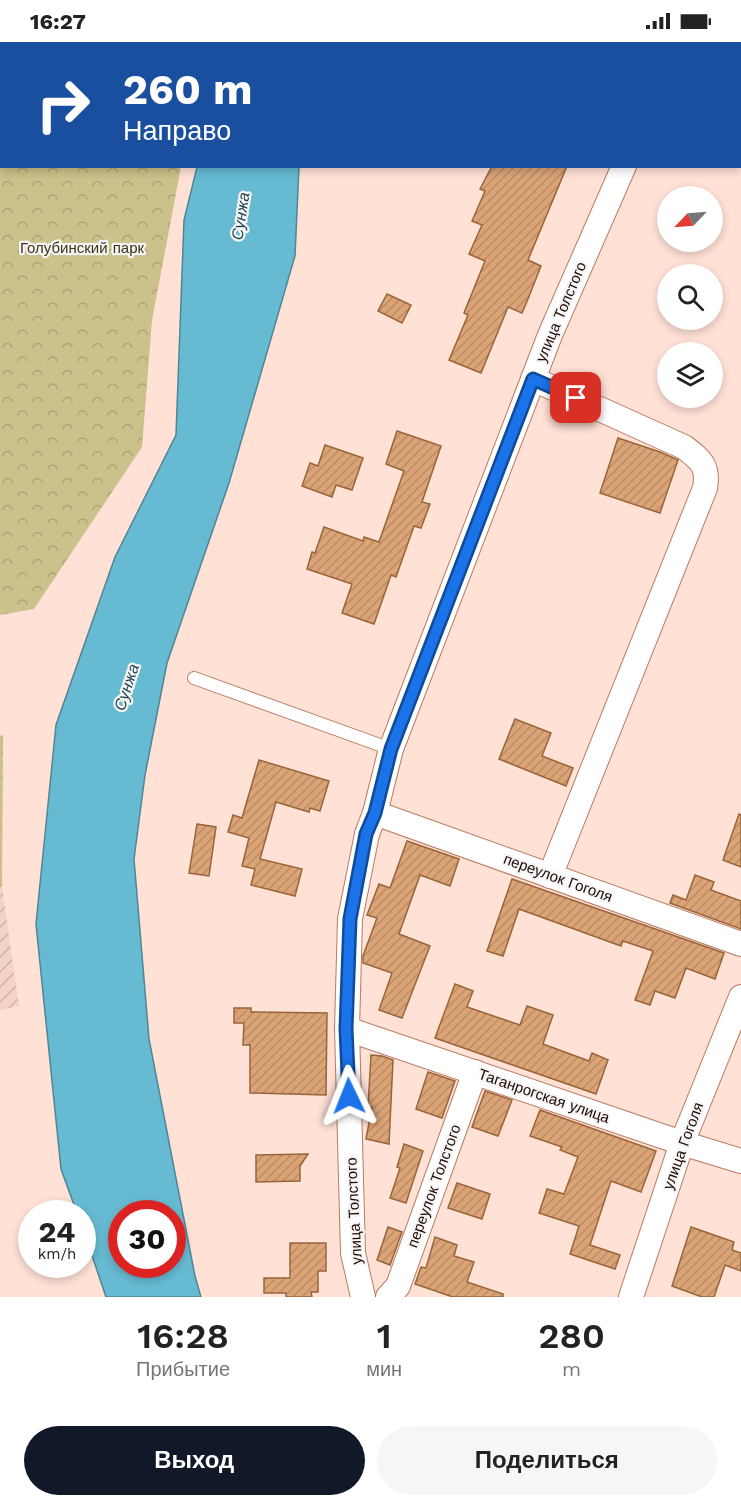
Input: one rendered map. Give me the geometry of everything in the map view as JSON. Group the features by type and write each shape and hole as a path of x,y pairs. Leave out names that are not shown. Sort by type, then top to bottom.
{"street":[{"name":"улица Толстого","path":"363,1297 353,1253 346,1029 350,919 366,834 375,813 391,749 550,334 623,168"},
{"path":"533,379 684,447 700,459 707,475 705,488 550,876"},
{"name":"переулок Гоголя","path":"375,813 741,944"},
{"name":"улица Гоголя","path":"632,1297 682,1143 741,997"},
{"name":"Таганрогская улица","path":"346,1029 741,1161"},
{"name":"переулок Толстого","path":"388,1297 398,1286 475,1072"}],"lane":[{"path":"194,678 391,749"}],"shaded area":[{"path":"0,887 2,887 19,1006 0,1010"}],"green space":[{"name":"Голубинский парк","path":"0,168 181,168 152,320 142,447 34,609 0,615"},
{"path":"3,735 2,887 0,887 0,736"}],"water":[{"name":"Сунжа","path":"197,168 299,168 295,256 229,483 167,663 145,775 134,859 149,1039 180,1200 108,1200 108,1278 186,1278 186,1230 201,1297 106,1297 96,1267 96,1200 72,1200 61,1169 36,924 56,725 115,557 176,435 184,220"}],"building":[{"path":"491,168 566,168 528,260 541,266 528,299 522,313 508,307 481,373 449,360 468,315 464,313 485,261 469,254 482,225 472,221 485,191 480,189"},
{"path":"387,294 411,305 402,323 378,311"},
{"path":"397,431 441,446 422,502 430,504 421,528 414,526 396,577 391,575 374,624 342,613 352,584 307,569 324,527 363,541 364,537 379,542 404,471 386,464"},
{"path":"618,438 678,460 660,513 600,493"},
{"path":"325,445 363,458 352,490 336,485 332,497 302,486 310,463 318,466"},
{"path":"515,719 551,733 542,756 573,768 566,786 499,759"},
{"path":"259,760 329,781 320,811 310,808 309,812 276,802 260,859 302,869 295,896 251,885 255,869 242,866 249,838 228,832 233,815 242,818"},
{"path":"739,814 741,815 741,867 723,860"},
{"path":"197,824 216,827 209,876 189,873"},
{"path":"407,841 459,859 450,886 420,875 399,934 430,946 402,1018 379,1010 392,973 363,963 363,956 377,918 367,915 379,884 390,888"},
{"path":"695,875 714,882 711,890 741,901 741,929 670,903 673,895 686,900"},
{"path":"512,879 724,953 715,979 686,968 675,998 655,991 650,1005 635,1000 653,951 623,941 621,946 519,909 503,956 487,951"},
{"path":"455,984 473,991 467,1007 520,1025 527,1006 553,1015 543,1044 589,1061 592,1053 608,1060 596,1094 435,1038"},
{"path":"234,1008 251,1008 251,1012 327,1013 326,1095 250,1093 250,1045 243,1045 244,1023 234,1023"},
{"path":"371,1055 393,1060 389,1144 366,1139 372,1107 368,1107"},
{"path":"428,1072 455,1081 442,1118 416,1109"},
{"path":"485,1091 512,1100 498,1136 472,1127"},
{"path":"540,1110 656,1151 641,1192 611,1181 590,1245 620,1255 615,1269 570,1254 579,1226 539,1213 547,1189 564,1194 578,1157 560,1150 562,1147 530,1136"},
{"path":"404,1144 423,1151 406,1203 390,1198 400,1168 397,1167"},
{"path":"308,1154 300,1166 300,1181 256,1182 256,1155"},
{"path":"457,1183 490,1194 482,1219 448,1208"},
{"path":"388,1227 402,1232 390,1265 377,1260"},
{"path":"691,1227 734,1242 732,1250 741,1253 741,1271 725,1265 714,1297 702,1297 672,1286"},
{"path":"435,1237 457,1245 454,1256 474,1262 467,1282 503,1294 503,1297 453,1297 415,1284 421,1267 426,1268"},
{"path":"290,1243 326,1243 326,1271 318,1271 318,1292 311,1292 312,1297 286,1297 286,1293 264,1293 264,1278 290,1278"}],"route":[{"path":"349,1096 346,1029 350,919 366,834 375,813 391,749 533,379 576,398"}]}
